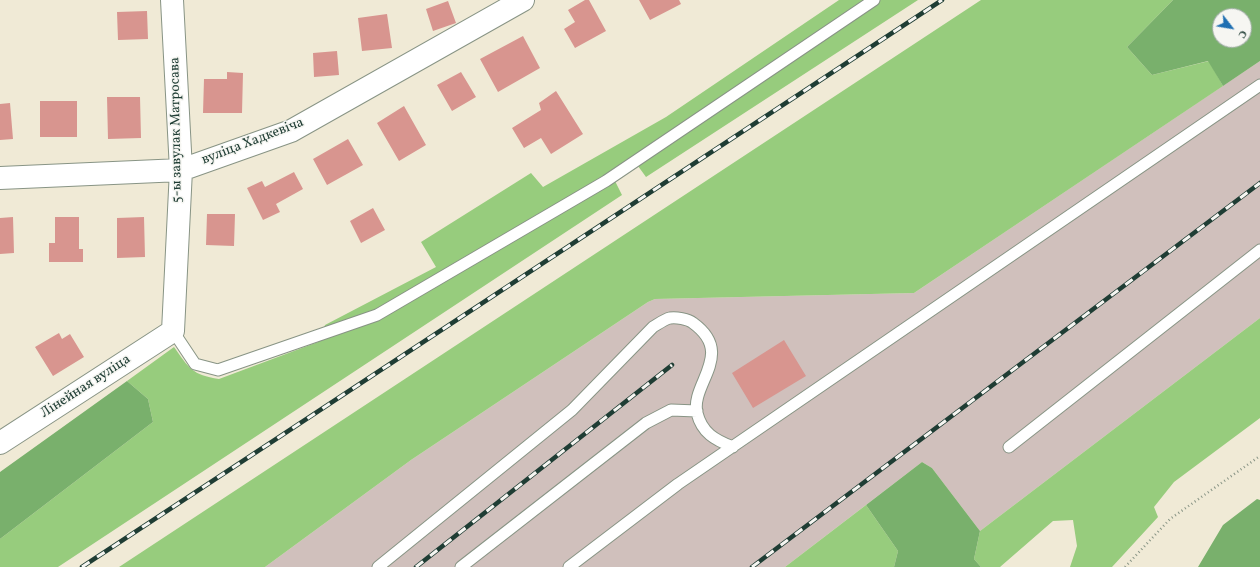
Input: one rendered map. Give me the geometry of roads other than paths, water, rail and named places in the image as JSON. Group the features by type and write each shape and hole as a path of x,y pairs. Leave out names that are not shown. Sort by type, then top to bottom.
{"street":[{"name":"5-ы завулак Матросава","path":"172,0 181,170 172,331"},
{"name":"вуліца Хадкевіча","path":"0,178 181,170 291,131 523,0"},
{"name":"Лінейная вуліца","path":"0,443 172,331"}],"lane":[{"path":"172,331 195,364 218,370 377,315 606,181 874,0"},
{"path":"569,567 678,484 1260,85"},
{"path":"1009,447 1260,250"},
{"path":"378,567 572,410 654,327 669,318 689,320 703,330 711,347 710,368 699,396 697,411 702,427 714,440 733,447"},
{"path":"461,567 646,423 671,410 697,411"}],"railway":[{"path":"82,567 942,0"},
{"path":"752,567 1260,183"},
{"path":"416,567 672,365"}]}
